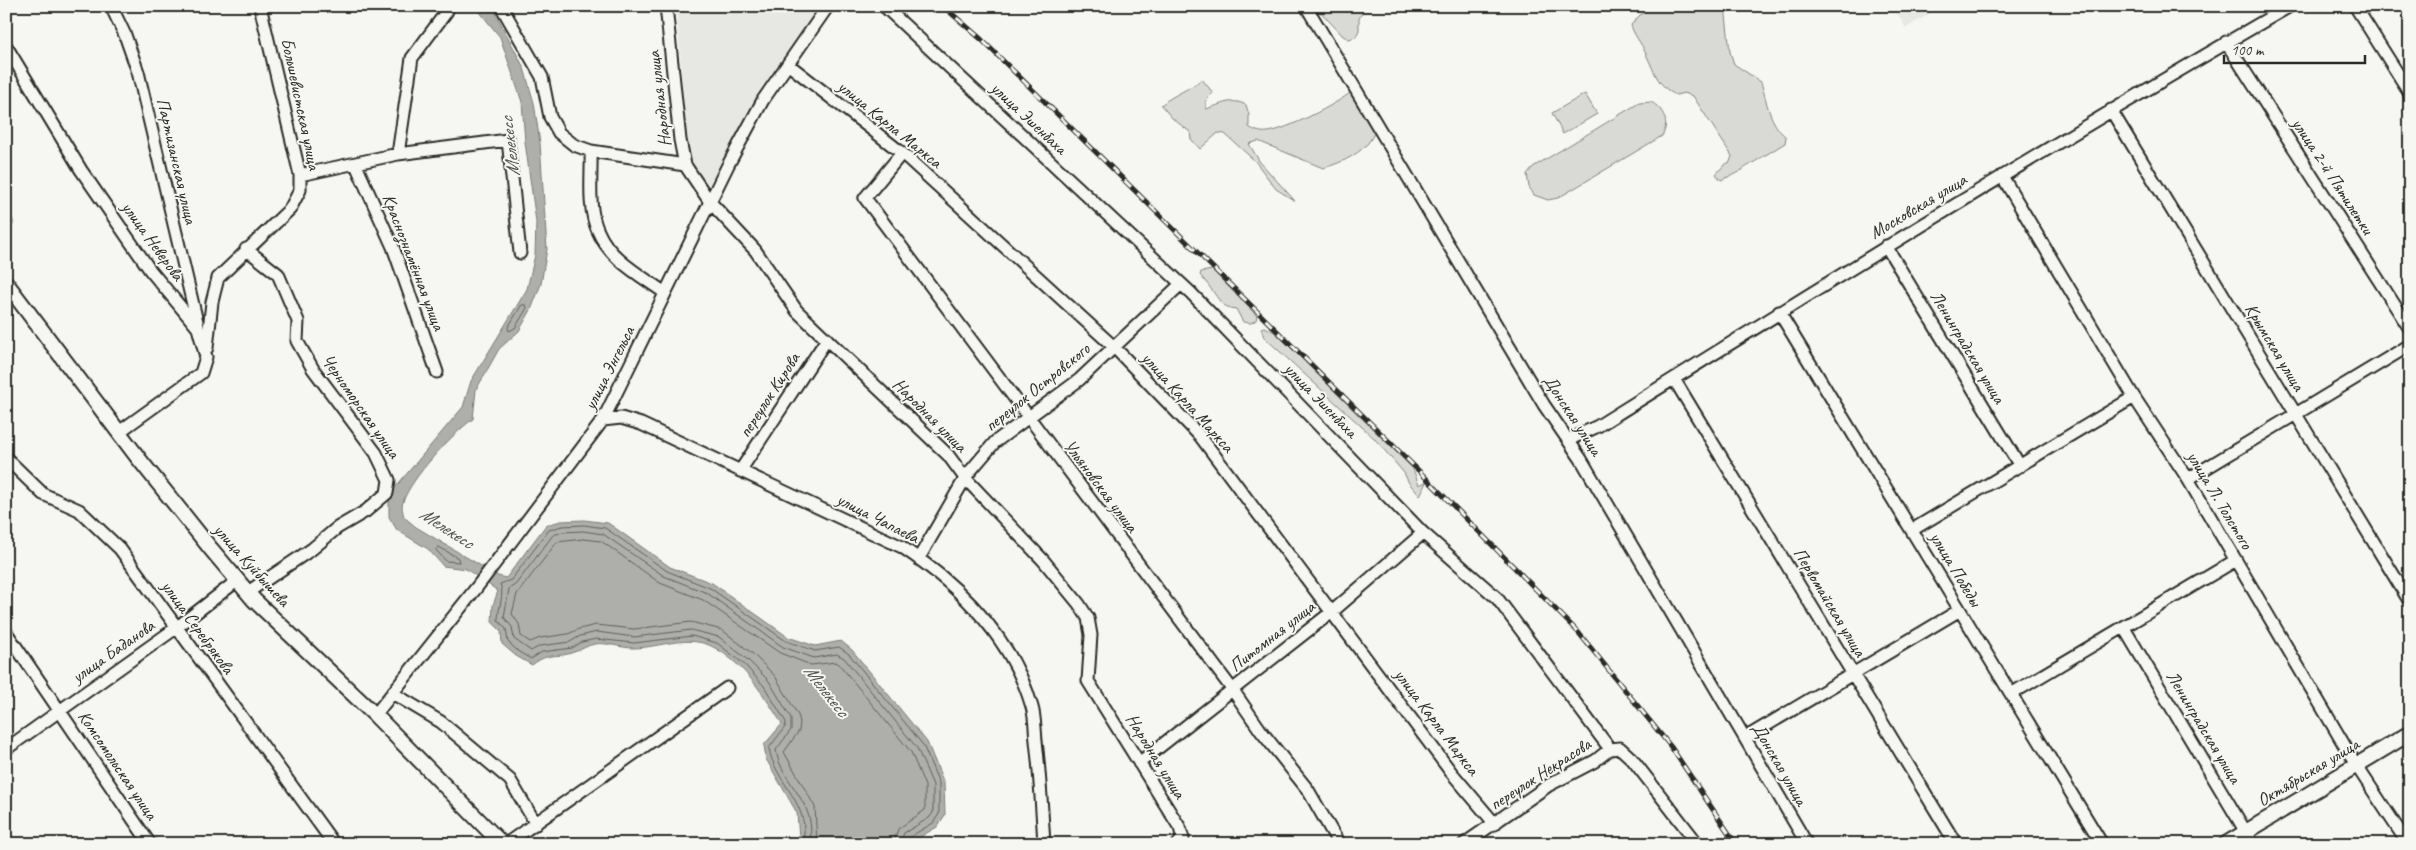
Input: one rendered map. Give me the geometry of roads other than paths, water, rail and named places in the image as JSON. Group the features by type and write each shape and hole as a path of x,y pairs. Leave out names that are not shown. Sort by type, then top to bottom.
{"main road":[{"name":"улица Куйбышева","path":"6,282 119,432 211,549 248,592 375,715 501,843"},
{"name":"Октябрьская улица","path":"2226,844 2249,838 2356,765 2410,733"}],"street":[{"name":"Партизанская улица","path":"111,6 138,72 198,328"},
{"name":"Большевистская улица","path":"206,357 212,302 218,278 246,249 290,209 300,190 300,175 260,6"},
{"path":"500,6 542,78 550,117 559,133 574,145 591,151 685,165"},
{"name":"Народная улица","path":"666,6 680,140 685,165 710,202 755,250 798,310 948,454 965,478 1043,560 1079,604 1088,618 1091,635 1088,681 1180,828 1183,839 1178,844"},
{"name":"улица Энгельса","path":"375,715 394,694 477,587 603,420 710,202 763,100 828,6"},
{"name":"улица Эшенбаха","path":"884,6 1180,284 1266,368 1423,533 1497,598 1610,749 1620,748 1632,759 1698,844"},
{"name":"Донская улица","path":"1306,6 1544,405 1581,459 1807,844"},
{"name":"Московская улица","path":"1568,440 1598,426 1886,246 2111,110 2290,6"},
{"path":"2355,6 2410,93"},
{"path":"398,154 412,58 447,11"},
{"name":"улица 2-й Пятилетки","path":"2226,42 2410,329"},
{"name":"улица Неверова","path":"6,46 81,170 150,270 198,328 206,357"},
{"name":"улица Карла Маркса","path":"789,65 902,153 1114,347 1200,436 1333,611 1451,772 1495,824"},
{"name":"Крымская улица","path":"2111,110 2410,602"},
{"path":"300,175 356,165 398,154 508,140 520,254"},
{"path":"591,151 593,208 598,231 616,258 665,293"},
{"name":"Ульяновская улица","path":"902,153 865,198 1232,689 1261,731 1308,790 1339,844"},
{"name":"Краснознамённая улица","path":"356,165 393,247 437,372"},
{"name":"улица Л. Толстого","path":"2002,176 2134,397 2188,479 2356,765 2408,844"},
{"name":"Ленинградская улица","path":"1886,246 2020,466"},
{"name":"Черноморская улица","path":"246,249 278,274 298,321 296,341 313,369 376,453 389,480 387,493 366,510 337,528 312,549 248,592"},
{"name":"переулок Островского","path":"918,558 965,478 995,442 1079,380 1180,284"},
{"name":"улица Победы","path":"1779,312 2102,844"},
{"name":"переулок Кирова","path":"740,471 827,338"},
{"path":"2188,479 2410,345"},
{"path":"119,432 201,373 206,357"},
{"name":"Первомайская улица","path":"1674,379 1956,844"},
{"path":"1912,530 2134,397"},
{"name":"улица Чапаева","path":"603,420 621,418 641,424 902,547 918,558 972,606 998,634 1021,675 1033,708 1040,768 1044,844"},
{"name":"улица Серебрякова","path":"6,458 43,494 79,510 120,549 334,844"},
{"name":"Питомная улица","path":"1139,763 1333,611 1423,533"},
{"path":"2011,694 2236,560"},
{"name":"улица Баданова","path":"6,749 176,628 238,580"},
{"path":"1745,738 1854,675 1960,610"},
{"name":"Ленинградская улица","path":"2124,628 2249,838"},
{"name":"Комсомольская улица","path":"6,632 150,844"},
{"path":"501,843 536,824 727,688"},
{"path":"394,694 440,722 510,780 536,824"},
{"name":"переулок Некрасова","path":"1464,844 1549,785 1595,760 1610,749"}],"water":[{"name":"Мелекесс","path":"475,6 490,6 495,12 524,68 534,103 540,143 547,249 541,284 531,310 519,331 499,349 476,390 473,419 444,446 414,481 402,504 404,517 416,527 498,576 506,578 546,525 561,521 584,520 608,523 670,567 712,583 788,637 815,646 841,641 852,650 927,742 944,783 945,815 937,827 908,844 797,844 799,838 797,813 766,759 764,745 782,724 753,681 736,663 715,648 705,644 685,641 633,648 595,644 568,654 544,658 532,665 516,656 502,644 501,631 492,622 493,605 498,591 466,569 443,566 428,549 397,530 389,517 389,502 393,490 463,407 471,381 527,289 535,255 536,222 525,142 522,102 500,37"}],"railway":[{"path":"943,6 981,39 1419,471 1578,632 1671,747 1736,844"}]}
